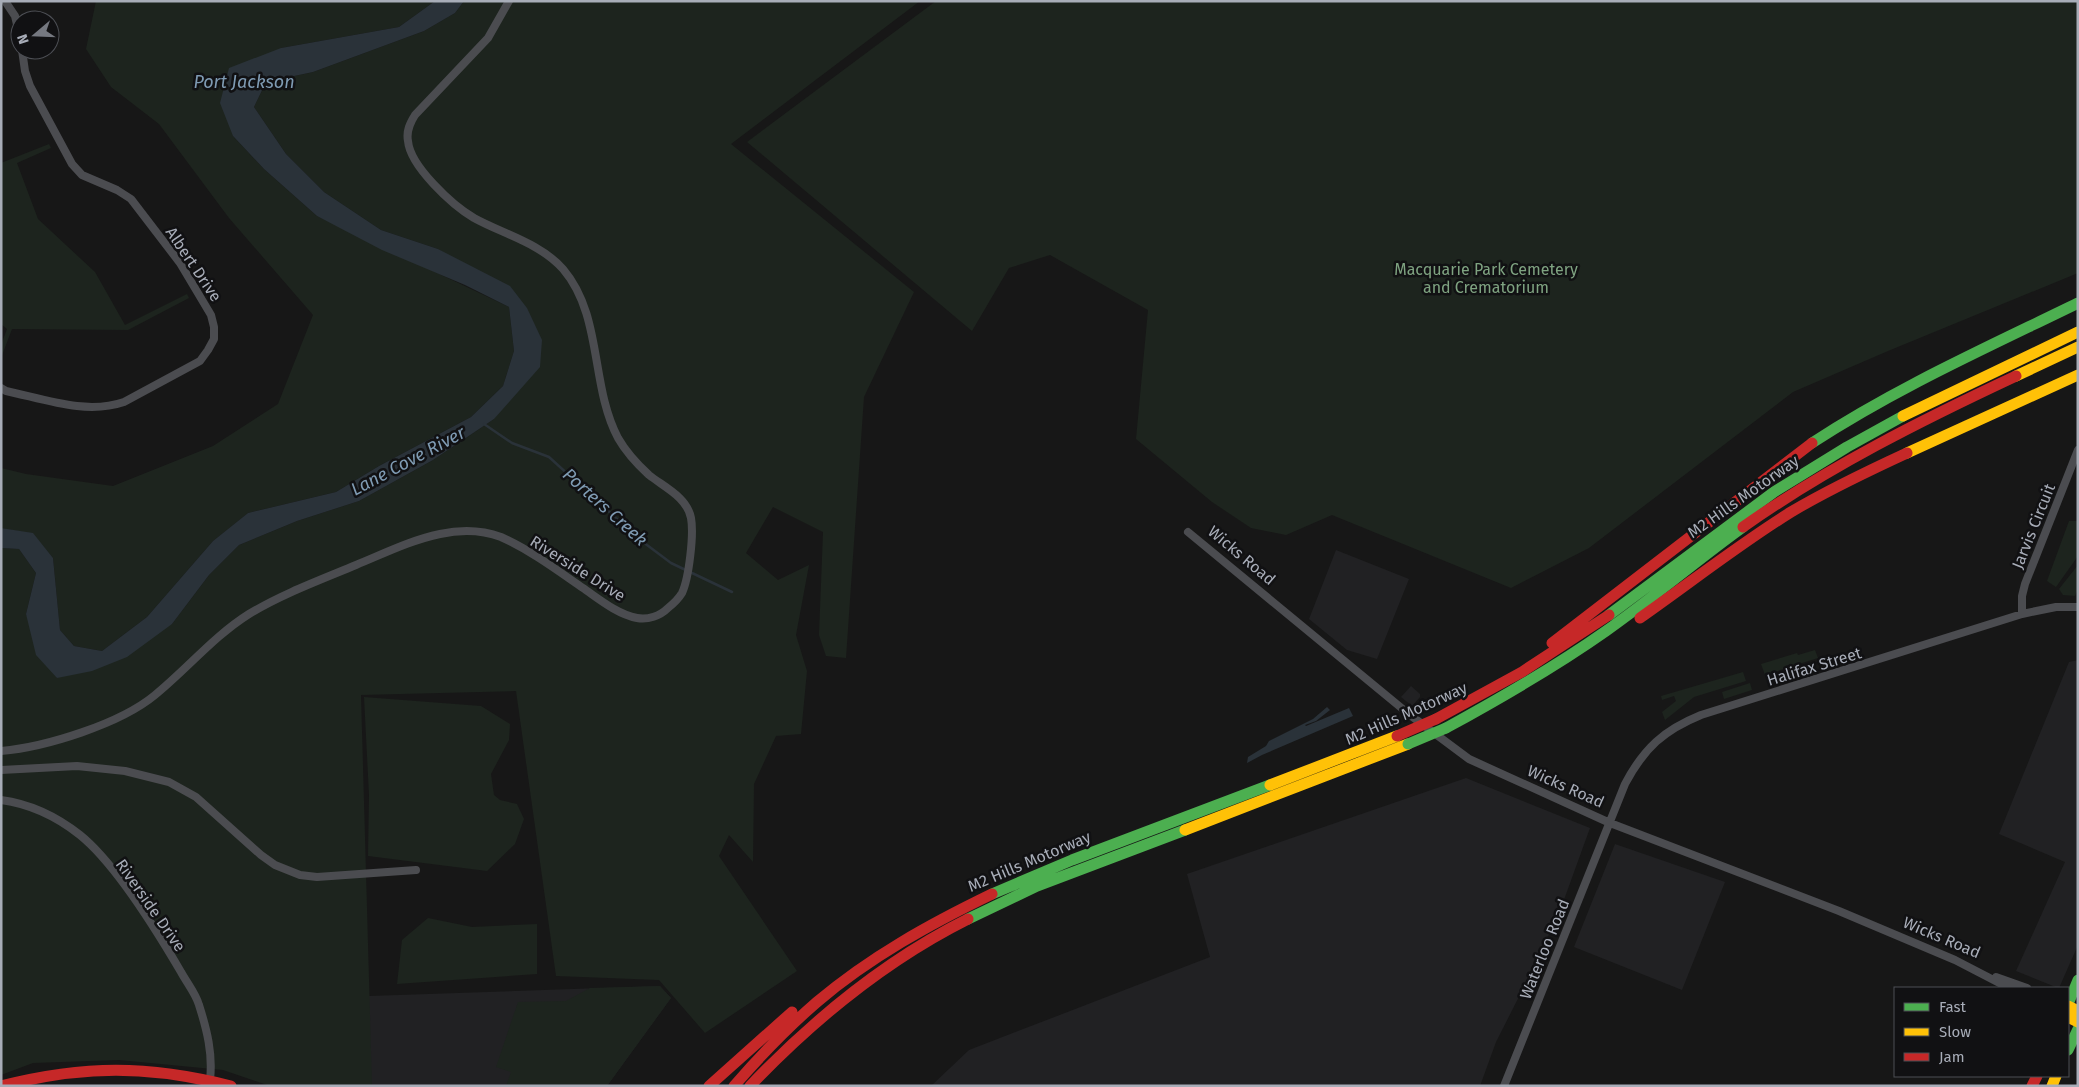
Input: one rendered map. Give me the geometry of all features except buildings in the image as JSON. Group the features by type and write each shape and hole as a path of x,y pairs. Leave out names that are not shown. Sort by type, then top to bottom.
{"main road":[{"path":"1526,671 1543,651 1803,449 1852,417 1921,380 2078,303"},
{"name":"M2 Hills Motorway","path":"734,1086 763,1052 806,1011 849,977 932,924 1008,885 1353,754 1436,719 1526,671 1605,618 1734,520 1808,469 1884,427 2078,332"},
{"name":"M2 Hills Motorway","path":"750,1086 809,1026 858,987 946,930 987,908 1089,865 1446,728 1555,666 1628,616 1758,517 1809,483 1873,447 2078,347"},
{"path":"1555,666 1602,644 1761,531 1814,498 1861,474 2078,375"},
{"path":"709,1086 826,983 849,977"},
{"path":"2069,1002 2078,980"},
{"path":"2069,1048 2078,1029"},
{"path":"1,1086 31,1077 72,1070 114,1068 159,1070 210,1083 231,1086"}],"street":[{"name":"Riverside Drive","path":"1,751 22,749 50,742 127,714 153,697 214,641 250,614 302,588 399,548 440,534 472,531 502,538 549,565 610,607 633,618 653,618 662,614 682,593 688,566 692,530 689,509 639,465 612,425 603,393 584,304 566,274 555,262 539,250 480,221 458,206 418,165 409,149 407,134 410,123 415,115 488,38 508,1"},
{"name":"Albert Drive","path":"1,388 6,391 79,407 111,406 124,402 200,361 214,339 214,327 211,316 184,270 131,199 117,190 82,175 72,164 30,86 23,60"},
{"name":"Jarvis Circuit","path":"2022,614 2022,596 2025,584 2078,450"},
{"name":"Wicks Road","path":"1188,532 1450,747 1469,759 1610,823 1840,911 1986,975 2007,987"},
{"name":"Halifax Street","path":"1610,823 1633,768 1654,742 1682,723 1701,715 2022,614 2056,607 2078,607"},
{"path":"1,770 77,766 125,771 169,782 196,797 268,860 300,875 317,877 416,870"},
{"name":"Riverside Drive","path":"1,800 20,802 36,808 64,824 80,835 96,850 121,881 165,945 199,1004 212,1056 210,1083"},
{"name":"Waterloo Road","path":"1504,1086 1610,823"},
{"name":"Wicks Road","path":"1986,975 2025,987"}],"shaded area":[{"path":"1336,550 1409,579 1377,659 1347,650 1309,619"},
{"path":"2078,660 2078,945 2059,987 2056,987 2016,971 2065,862 1999,834 2069,662"},
{"path":"1411,686 1420,694 1420,697 1412,706 1401,697"},
{"path":"1466,778 1590,828 1561,908 1496,1042 1480,1086 931,1086 969,1050 1210,957 1187,874"},
{"path":"1615,844 1725,882 1682,990 1574,947"},
{"path":"660,986 671,998 607,1086 369,1086 369,996"}],"green space":[{"path":"96,1 435,1 399,27 281,48 233,136 264,169 317,216 509,307 514,351 503,386 471,417 379,466 336,492 248,513 213,541 147,617 102,651 74,646 60,630 53,558 33,534 1,528 1,468 26,474 113,486 213,446 278,404 313,315 229,218 159,124 111,87 86,49"},
{"path":"464,1 920,1 731,144 914,292 864,397 846,658 826,656 819,635 823,532 773,507 746,553 778,580 809,565 796,635 807,671 801,734 776,736 754,784 753,862 729,835 719,856 797,971 705,1033 659,980 556,976 516,691 361,695 372,1086 270,1086 223,1070 119,1060 33,1063 1,1075 1,548 19,549 36,573 26,614 57,678 172,624 209,575 239,545 297,521 359,501 433,460 494,419 527,308 438,249 381,230 324,192 286,154 254,107 266,82 313,72 424,31 455,13"},
{"name":"Macquarie Park Cemetery and Crematorium","path":"936,1 2078,1 2078,273 1793,392 1589,548 1511,588 1332,515 1286,535 1251,528 1212,502 1136,439 1148,310 1050,255 1009,268 972,331 747,142"},
{"path":"49,144 51,148 17,163 38,219 95,272 125,325 187,294 189,298 128,330 12,329 1,358 1,345 7,329 1,324 1,163"},
{"path":"2069,521 2078,521 2078,556 2056,587 2047,581"},
{"path":"2078,565 2078,589 2075,596 2063,595 2059,589"},
{"path":"1815,650 1818,658 1765,675 1761,664 1797,653 1798,655"},
{"path":"1743,672 1746,681 1694,697 1665,720 1662,712 1676,701 1674,696 1662,700 1661,696"},
{"path":"1750,683 1752,690 1724,699 1722,692"},
{"path":"364,697 481,706 510,724 509,740 491,774 494,795 500,800 517,804 524,819 515,844 487,871 368,856 369,795"},
{"path":"428,918 472,927 537,924 537,974 397,984 402,940"},
{"path":"660,986 671,998 607,1086 506,1086 511,1072 496,1067 518,1002 566,1001 590,988"}],"water":[{"name":"Port Jackson","path":"435,1 464,1 455,13 424,31 313,72 266,82 254,107 286,154 324,192 381,230 438,249 510,286 527,308 542,340 540,367 494,419 433,460 359,501 297,521 239,545 209,575 172,624 127,657 92,671 57,678 36,655 26,614 36,573 19,549 1,548 1,528 33,533 53,558 60,630 74,646 102,651 147,617 213,541 248,513 336,492 379,466 471,417 503,386 514,351 509,307 465,285 382,250 317,216 264,169 233,136 220,103 229,68 281,48 399,27"},
{"path":"1327,707 1330,710 1316,721 1305,725 1306,726 1349,708 1353,716 1247,763 1248,757 1266,746 1269,741 1313,719"}],"waterway":[{"name":"Porters Creek","path":"484,424 512,443 549,457 639,539 671,563 732,592"}],"traffic: fast":[{"path":"1812,443 1909,386 2078,303"},
{"path":"1609,615 1774,492 1847,447 1903,416"},
{"path":"1446,728 1528,682 1587,644 1743,527"},
{"path":"1408,744 1446,728"},
{"path":"992,894 1072,860 1270,785"},
{"path":"968,919 1037,886 1185,830"},
{"path":"2069,1002 2078,980"},
{"path":"2069,1048 2078,1029"}],"traffic: slow":[{"path":"1903,416 2078,332"},
{"path":"2016,376 2078,347"},
{"path":"1907,453 2078,375"},
{"path":"1270,785 1397,736"},
{"path":"1185,830 1408,744"},
{"path":"2069,1006 2078,1011"},
{"path":"2069,1018 2078,1022"},
{"path":"2052,1086 2056,1077"}],"traffic: jam":[{"path":"1743,527 1842,464 2016,376"},
{"path":"1552,643 1812,443"},
{"path":"1640,618 1791,512 1834,488 1907,453"},
{"path":"1436,719 1522,672 1609,615"},
{"path":"1397,736 1436,719"},
{"path":"734,1086 784,1032 817,1002 858,970 901,942 992,894"},
{"path":"750,1086 799,1038 852,993 908,953 968,919"},
{"path":"709,1086 792,1012"},
{"path":"1,1086 60,1074 116,1070 172,1074 231,1086"},
{"path":"2032,1086 2036,1077"}],"water label":[{"name":"Lane Cove River","path":"408,461"}]}
